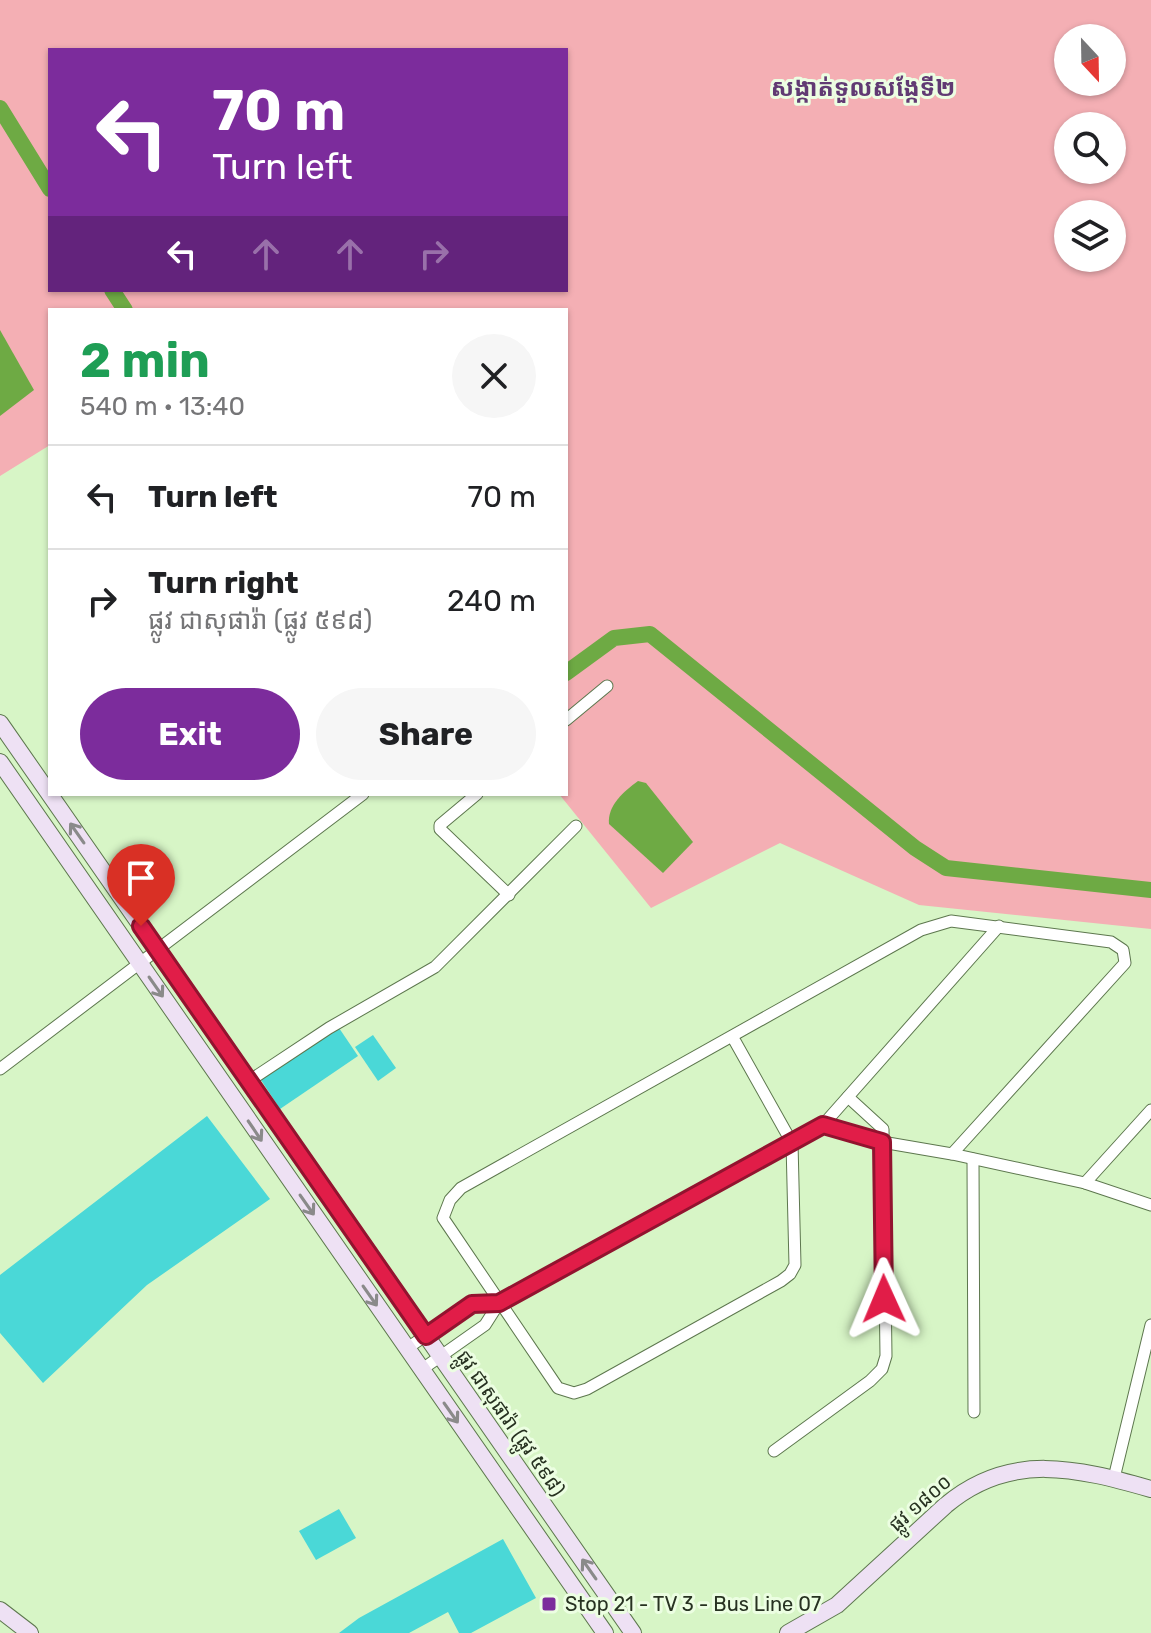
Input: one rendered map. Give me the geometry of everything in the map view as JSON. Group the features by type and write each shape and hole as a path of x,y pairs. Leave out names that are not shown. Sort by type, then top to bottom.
{"main road":[{"name":"ផ្លូវ ជាសុផារ៉ា (ផ្លូវ ៥៩៨)","path":"0,723 48,792"},
{"path":"0,762 605,1633"},
{"name":"ផ្លូវ ជាសុផារ៉ា (ផ្លូវ ៥៩៨)","path":"51,796 633,1633"},
{"path":"281,1168 300,1155"},
{"name":"ផ្លូវ ១៨០០","path":"798,1631 837,1605 946,1505 985,1478 1010,1470 1042,1468 1114,1478 1151,1489"},
{"path":"0,1610 30,1633"}],"street":[{"path":"568,718 607,686"},
{"path":"0,1069 360,796"},
{"path":"475,796 440,825 440,829 509,895"},
{"path":"249,1081 329,1028 435,967 576,826"},
{"path":"732,1036 792,1143 795,1265 790,1274 587,1389 574,1393 558,1388 443,1218 450,1200 461,1188 732,1036 921,930 951,921 1111,942 1123,950 1125,963 952,1154"},
{"path":"406,1349 472,1304 499,1303 823,1125 999,926"},
{"path":"774,1451 870,1381 882,1369 886,1356 883,1129 848,1097"},
{"path":"1085,1183 1151,1110"},
{"path":"823,1125 882,1142 1085,1183 1151,1205"},
{"path":"973,1159 974,1412"},
{"path":"421,1370 485,1325 499,1303"},
{"path":"1114,1478 1151,1325"}],"shaded area":[{"path":"0,0 1151,0 1151,929 919,905 780,843 651,908 561,796 568,796 568,308 48,308 48,446 0,476"},
{"path":"0,330 34,390 0,416"},
{"path":"638,781 646,783 693,842 663,873 609,824 614,805"}],"building":[{"path":"337,1025 358,1056 280,1109 259,1077"},
{"path":"373,1035 396,1068 378,1081 355,1047"},
{"path":"207,1116 270,1199 147,1285 43,1383 0,1333 0,1275"},
{"path":"339,1509 356,1538 316,1560 299,1531"},
{"path":"503,1539 536,1598 471,1633 459,1633 448,1612 409,1633 339,1633 359,1618"}],"waterway":[{"path":"0,108 48,186"},
{"path":"113,292 124,308"},
{"path":"568,672 614,638 650,634 915,848 946,868 1151,890"}],"place":[{"name":"Stop 21 - TV 3 - Bus Line 07","path":"549,1604"}],"district":[{"name":"សង្កាត់ទួលសង្កែទី២","path":"863,88"}],"route":[{"path":"141,926 426,1336 472,1304 499,1303 823,1125 882,1142 884,1299"}]}
